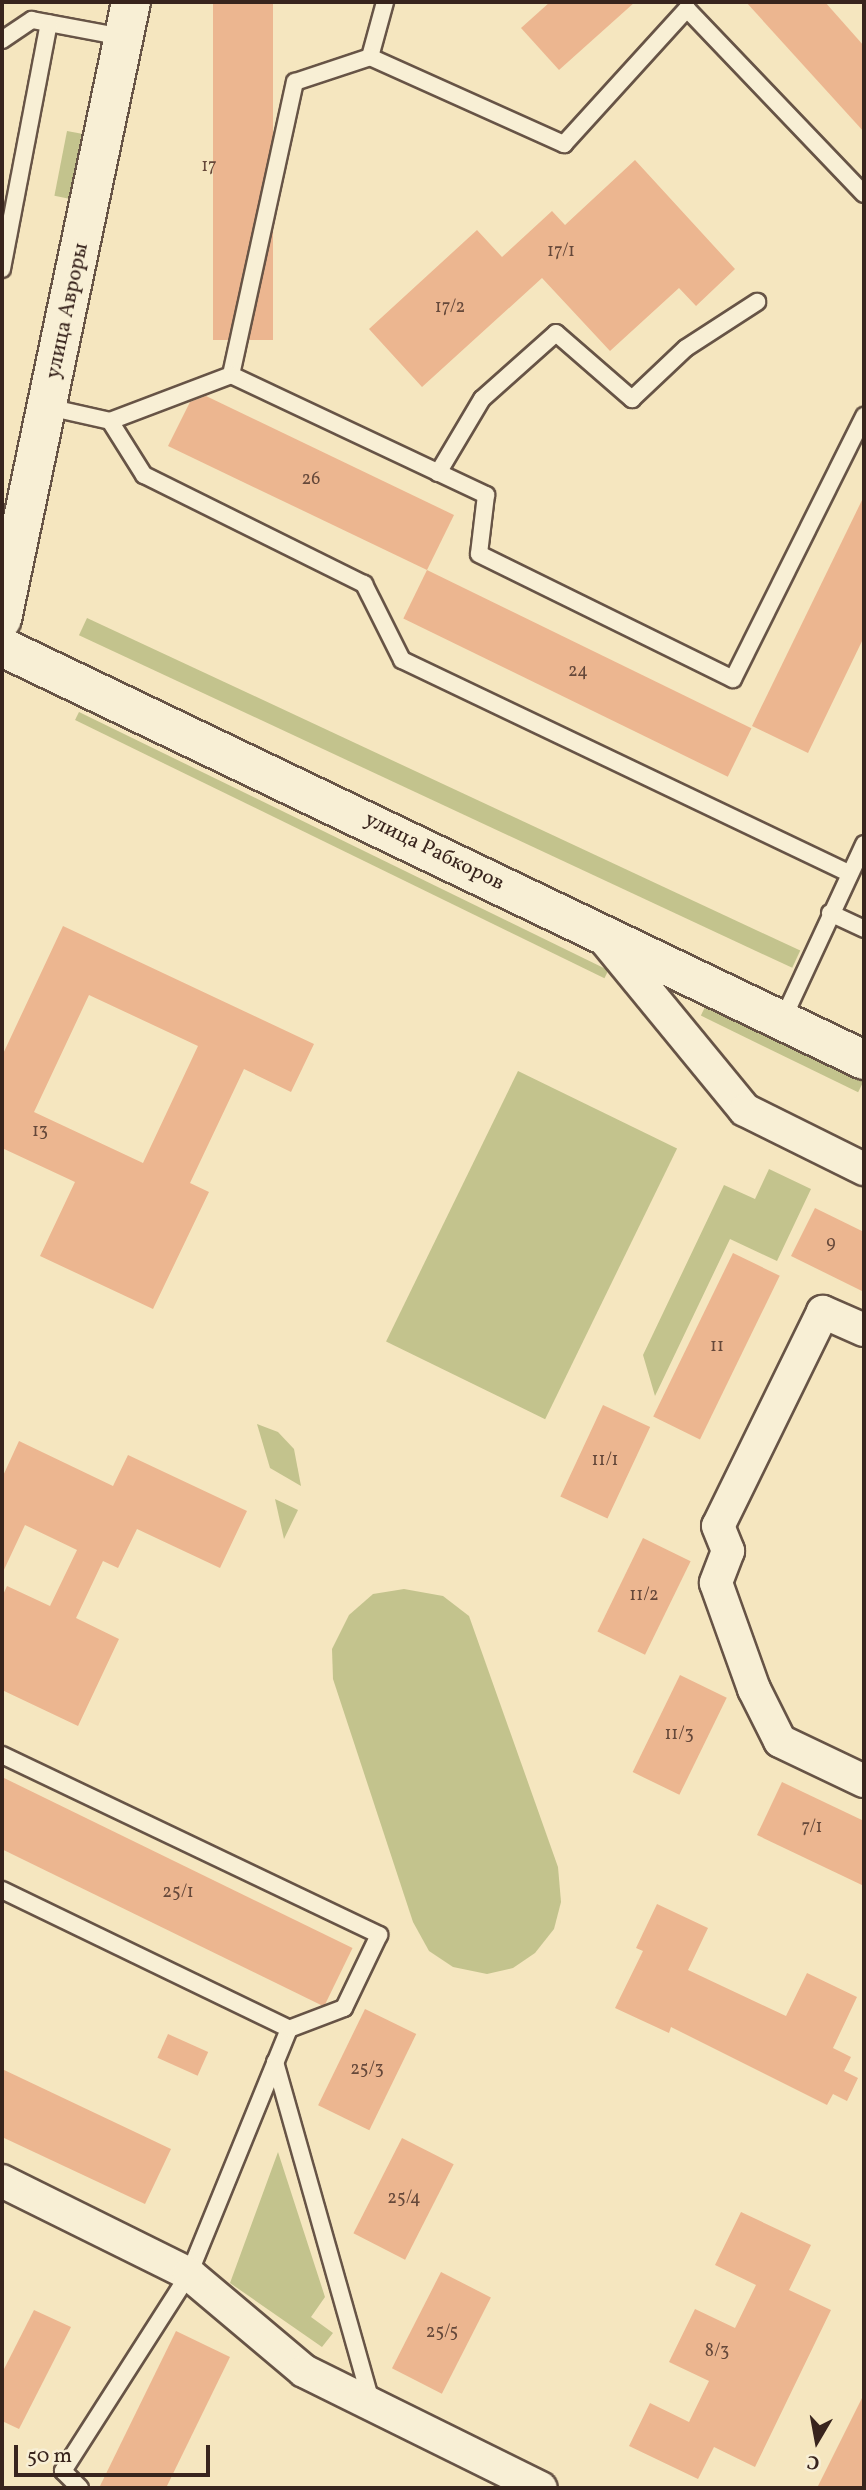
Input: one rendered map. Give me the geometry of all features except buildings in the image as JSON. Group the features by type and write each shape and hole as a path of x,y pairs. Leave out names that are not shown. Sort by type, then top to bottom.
{"street":[{"name":"улица Авроры","path":"2,619 127,20"},
{"name":"улица Рабкоров","path":"2,647 864,1060"},
{"path":"599,932 745,1110 864,1169"},
{"path":"864,1330 823,1312 718,1526 729,1551 716,1583 754,1689 780,1741 864,1781"},
{"path":"2,2181 188,2274 304,2371 372,2404 486,2476 541,2488"}],"lane":[{"path":"370,57 386,2"},
{"path":"231,375 295,82 370,57 564,144 687,9 864,194"},
{"path":"2,40 33,20 49,23 127,20"},
{"path":"2,269 49,23"},
{"path":"438,473 482,399 556,332 632,399 686,348 757,302"},
{"path":"48,407 110,421 231,375 486,495 479,554 733,679 864,416"},
{"path":"110,421 144,475 365,584 402,660 850,874"},
{"path":"782,1021 864,844"},
{"path":"830,913 864,929"},
{"path":"2,1755 379,1935 344,2008 289,2029 188,2274 63,2471 80,2488"},
{"path":"2,1890 289,2029"},
{"path":"275,2062 372,2404"}],"green space":[{"path":"67,131 82,134 69,199 54,196"},
{"path":"87,618 800,951 792,968 79,635"},
{"path":"79,712 608,970 604,978 75,720"},
{"path":"707,1003 864,1080 858,1092 701,1016"},
{"path":"518,1071 677,1149 545,1419 386,1342"},
{"path":"769,1169 811,1189 777,1261 730,1239 655,1396 643,1355 724,1185 755,1199"},
{"path":"257,1424 278,1432 294,1449 301,1486 270,1468"},
{"path":"275,1499 298,1510 284,1539"},
{"path":"404,1589 443,1596 469,1616 558,1867 561,1902 554,1929 535,1953 513,1968 487,1974 453,1967 429,1951 413,1922 333,1679 332,1649 349,1615 373,1594"},
{"path":"278,2152 325,2297 311,2317 333,2333 322,2347 230,2283"}]}
